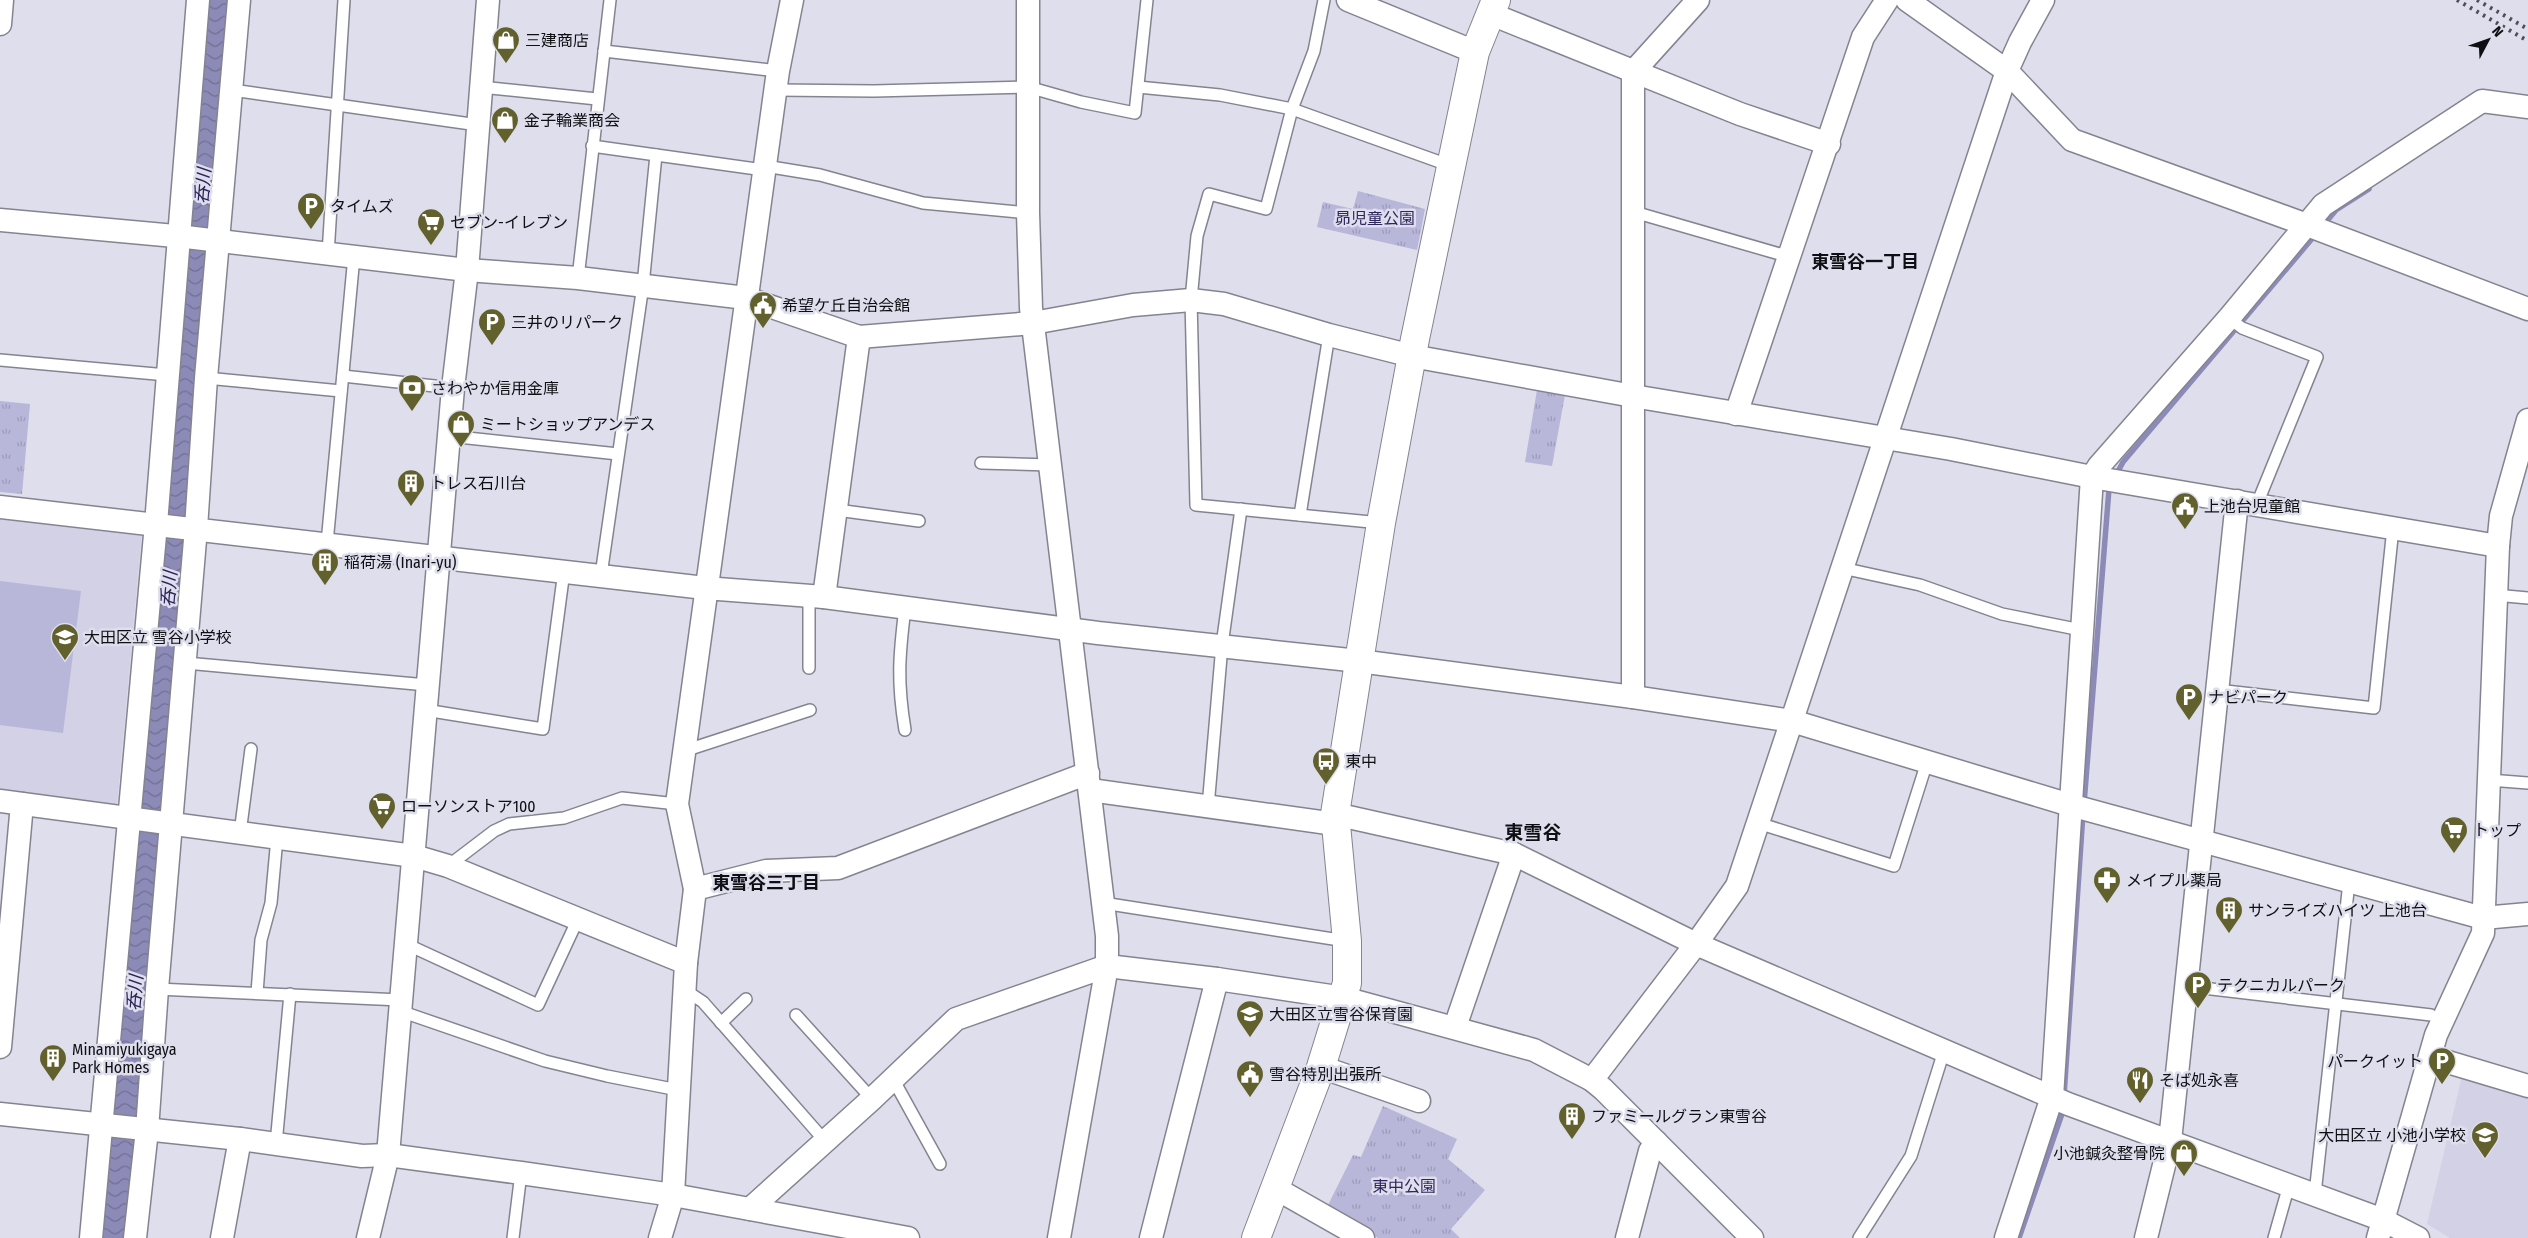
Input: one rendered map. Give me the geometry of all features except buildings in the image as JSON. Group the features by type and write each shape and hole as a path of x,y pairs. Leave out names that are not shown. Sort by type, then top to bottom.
{"street":[{"path":"0,24 2,0"},
{"path":"92,1238 105,1127 130,817 158,524 167,375 182,237 198,0"},
{"path":"135,1238 169,823 186,663 191,528 239,0"},
{"path":"368,1238 388,1155 438,556 453,388 467,270 488,0"},
{"path":"660,1238 673,1195 686,963 695,889 677,804 777,80 792,0"},
{"path":"1028,0 1028,213 1033,323 1107,936 1107,966 1059,1238"},
{"path":"1348,0 1475,52"},
{"path":"1633,697 1634,72 1698,0"},
{"path":"1736,414 1863,37 1887,0"},
{"path":"1907,0 2007,71 2072,140 2306,225 2528,309"},
{"path":"1592,1080 1696,944 1737,886 1883,439 2007,71 2020,42 2043,0"},
{"path":"1256,1238 1321,1066 1344,998 1347,983 1347,941 1335,819 1381,523 1412,356 1475,52 1493,7 1634,72 1740,114 1828,144"},
{"path":"2006,1238 2058,1100 2070,805 2092,477 2099,466 2234,322 2323,205 2482,101 2528,107"},
{"path":"0,220 182,237 467,270 578,278 746,298 859,337 1033,323 1134,305 1191,300 1224,304 1329,335 1412,356 1736,414 1951,449 2092,477 2498,546"},
{"path":"816,597 837,510 859,337"},
{"path":"2381,1229 2436,1035 2483,932 2498,546 2501,516 2528,420"},
{"path":"2146,1238 2170,1141 2217,690 2247,502"},
{"path":"0,507 327,543 706,588 816,597 1070,629 1359,661 1633,697 1792,721 2070,805 2483,918 2528,914"},
{"path":"695,889 766,871 838,868 1089,781 1208,807 1335,819 1514,854 1696,944 2058,1100 2315,1194 2381,1229 2418,1238"},
{"path":"0,801 414,856 448,866 686,963"},
{"path":"0,1048 22,804"},
{"path":"1455,1027 1514,854"},
{"path":"750,1209 872,1099 956,1019 1107,966 1217,979 1344,998 1534,1050 1592,1080 1752,1238"},
{"path":"1151,1238 1217,979"},
{"path":"2430,1057 2528,1086"},
{"path":"1321,1066 1419,1101"},
{"path":"0,1114 105,1127 240,1139 362,1156 388,1155 522,1173 673,1195 879,1236 908,1238"},
{"path":"222,1238 240,1139"},
{"path":"1627,1238 1650,1151 1656,1142"},
{"path":"1275,1188 1364,1238"}],"lane":[{"path":"328,254 344,0"},
{"path":"578,278 610,0"},
{"path":"604,51 777,80 874,91 1028,87 1081,102 1135,113 1146,0"},
{"path":"1324,0 1314,51 1292,109 1266,209 1209,194 1197,236 1191,300 1196,505 1381,523"},
{"path":"481,86 598,99"},
{"path":"1138,86 1220,95 1292,109 1451,166"},
{"path":"232,90 478,124"},
{"path":"592,146 820,175 923,203 1028,213"},
{"path":"601,575 642,285 656,155"},
{"path":"1634,212 1790,257"},
{"path":"327,543 354,256"},
{"path":"2234,322 2317,357 2247,502"},
{"path":"1300,515 1329,335"},
{"path":"0,360 167,375"},
{"path":"343,376 453,388"},
{"path":"206,378 342,391"},
{"path":"449,436 618,454"},
{"path":"981,463 1050,465"},
{"path":"1208,807 1222,645 1241,509"},
{"path":"837,510 919,521"},
{"path":"2217,690 2374,708 2393,528"},
{"path":"1842,568 1920,585 2002,614 2081,630"},
{"path":"425,710 543,729 564,571"},
{"path":"2495,595 2528,598"},
{"path":"809,668 816,597"},
{"path":"905,608 898,662 899,694 905,730"},
{"path":"186,663 427,685"},
{"path":"684,751 810,710"},
{"path":"240,833 251,749"},
{"path":"1758,823 1894,866 1927,762"},
{"path":"2489,780 2528,783"},
{"path":"448,866 494,831 509,824 564,818 622,798 677,804"},
{"path":"256,993 261,940 271,902 277,838"},
{"path":"2315,1194 2349,882"},
{"path":"1103,903 1347,941"},
{"path":"406,944 538,1005 578,919"},
{"path":"2186,986 2431,1015"},
{"path":"156,989 290,994 400,1006 545,1061 678,1090"},
{"path":"685,990 703,1002 825,1141"},
{"path":"276,1144 290,994"},
{"path":"721,1023 746,999"},
{"path":"796,1015 872,1099"},
{"path":"1859,1238 1911,1156 1944,1051"},
{"path":"893,1079 940,1164"},
{"path":"513,1238 522,1173"},
{"path":"2274,1238 2289,1185"}],"shaded area":[{"name":"大田区立 雪谷小学校","path":"0,516 142,531 117,806 0,791"},
{"name":"大田区立 小池小学校","path":"2462,1076 2528,1094 2528,1238 2450,1238 2427,1224"}],"green space":[{"name":"昴児童公園","path":"1358,191 1425,209 1417,250 1317,227 1323,202 1353,209"},
{"path":"1537,390 1565,395 1552,466 1525,462"},
{"path":"0,401 30,404 22,494 0,492"},
{"path":"0,581 81,591 63,733 0,725"},
{"name":"東中公園","path":"1383,1106 1457,1139 1448,1159 1485,1190 1451,1229 1460,1238 1378,1238 1326,1209 1353,1155 1361,1157"}],"water":[{"name":"呑川","path":"208,0 229,0 162,833 126,1238 102,1238"}],"waterway":[{"path":"2322,227 2336,210 2369,189"},
{"path":"2115,477 2123,462 2316,234"},
{"path":"2084,804 2109,489 2111,485"},
{"path":"2064,1096 2083,813"},
{"path":"2019,1238 2064,1108"}],"railway":[{"path":"2457,0 2528,41"},
{"path":"2477,0 2528,29"}],"place":[{"name":"三建商店","path":"506,64"},
{"name":"金子輪業商会","path":"505,144"},
{"name":"タイムズ","path":"311,230"},
{"name":"セブン-イレブン","path":"431,246"},
{"name":"希望ケ丘自治会館","path":"763,329"},
{"name":"三井のリパーク","path":"492,346"},
{"name":"さわやか信用金庫","path":"412,412"},
{"name":"ミートショップアンデス","path":"461,448"},
{"name":"トレス石川台","path":"411,507"},
{"name":"上池台児童館","path":"2185,530"},
{"name":"稲荷湯 (Inari-yu)","path":"325,586"},
{"name":"大田区立 雪谷小学校","path":"65,661"},
{"name":"ナビパーク","path":"2189,721"},
{"name":"東中","path":"1326,785"},
{"name":"ローソンストア100","path":"382,830"},
{"name":"トップ","path":"2454,854"},
{"name":"メイプル薬局","path":"2107,904"},
{"name":"サンライズハイツ 上池台","path":"2229,934"},
{"name":"テクニカルパーク","path":"2198,1009"},
{"name":"大田区立雪谷保育園","path":"1250,1038"},
{"name":"Minamiyukigaya Park Homes","path":"53,1082"},
{"name":"パークイット","path":"2442,1085"},
{"name":"雪谷特別出張所","path":"1250,1098"},
{"name":"そば処永喜","path":"2140,1104"},
{"name":"ファミールグラン東雪谷","path":"1572,1140"},
{"name":"大田区立 小池小学校","path":"2485,1159"},
{"name":"小池鍼灸整骨院","path":"2184,1177"}],"district":[{"name":"東雪谷一丁目","path":"1865,262"},
{"name":"東雪谷","path":"1533,832"},
{"name":"東雪谷三丁目","path":"766,883"}]}
